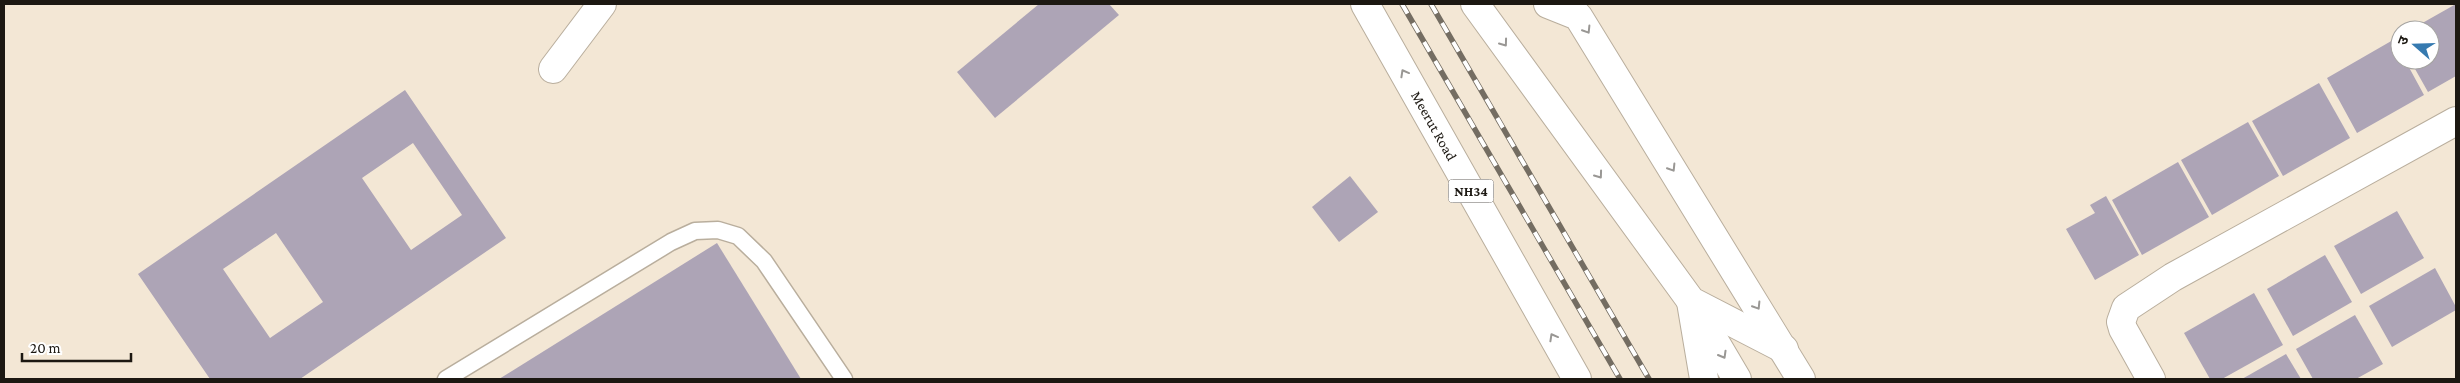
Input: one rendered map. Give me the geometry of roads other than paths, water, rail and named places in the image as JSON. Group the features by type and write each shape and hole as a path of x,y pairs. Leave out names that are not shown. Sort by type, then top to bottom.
{"main road":[{"path":"553,69 602,4"},
{"path":"1475,4 1691,301 1737,379"},
{"path":"1548,4 1578,16 1801,379"},
{"name":"Meerut Road","path":"1373,7 1577,379"},
{"path":"2150,379 2123,330 2121,322 2126,308 2173,277 2456,121"},
{"path":"1691,301 1784,349"},
{"path":"1691,301 1704,379"}],"lane":[{"path":"446,379 670,242 695,231 718,230 738,236 764,261 844,379"}],"railway":[{"path":"1402,4 1620,379"},
{"path":"1431,4 1649,379"}]}
